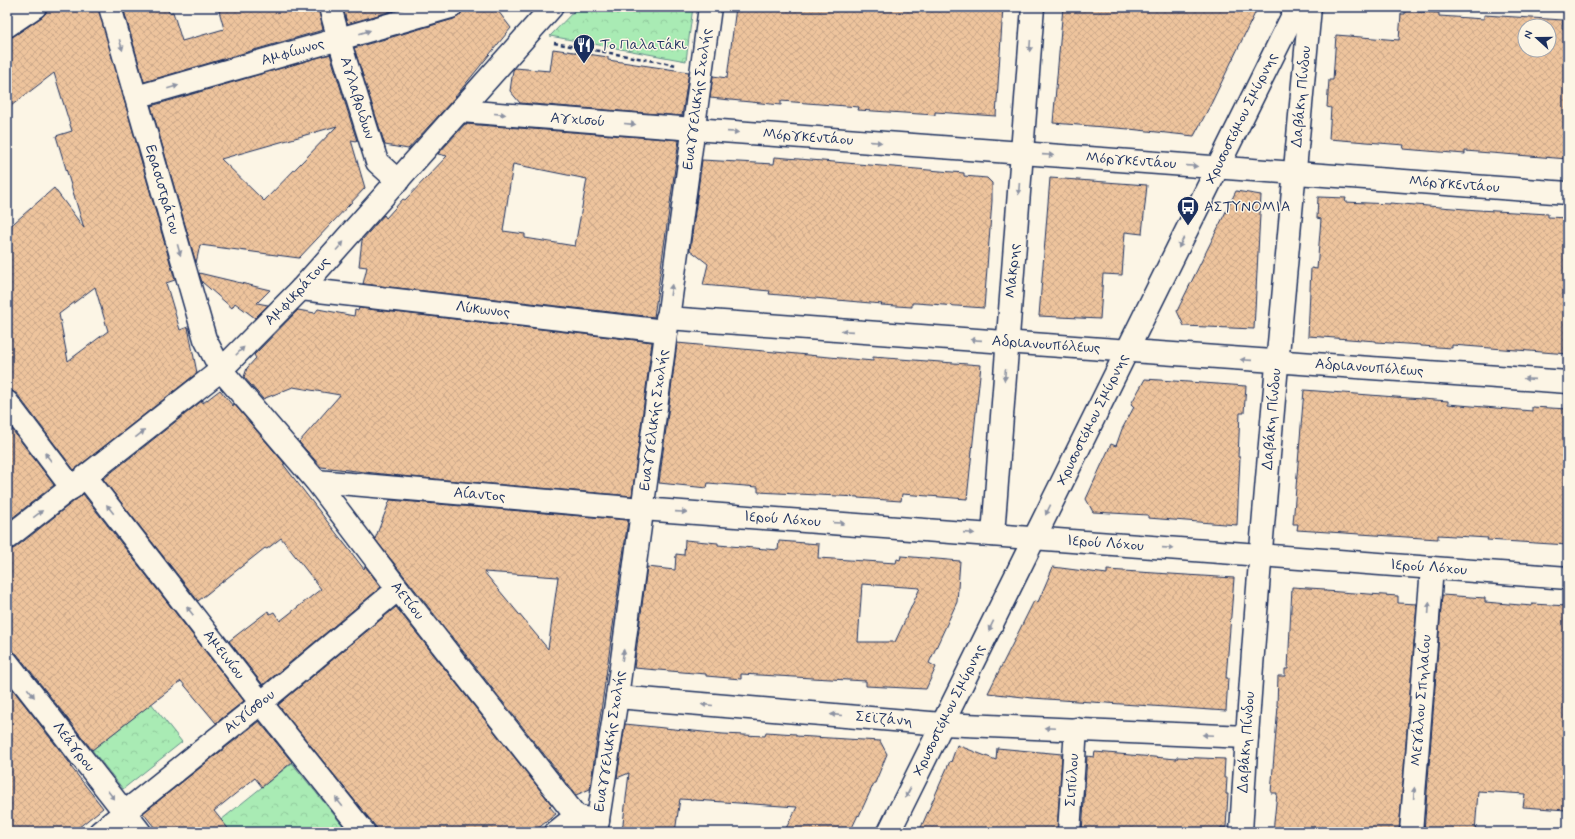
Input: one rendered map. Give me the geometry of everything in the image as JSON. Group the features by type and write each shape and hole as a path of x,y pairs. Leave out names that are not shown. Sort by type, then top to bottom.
{"street":[{"path":"7,26 35,7"},
{"name":"Ερασιστράτου","path":"110,7 205,339 221,370"},
{"name":"Αγλαβριδων","path":"330,7 377,162 398,181"},
{"name":"Αμφίωνος","path":"136,97 451,7"},
{"name":"Αμφικράτους","path":"7,538 221,370 301,289 552,7"},
{"name":"Ευαγγελικής Σχολής","path":"597,827 617,697 710,7"},
{"name":"Μάκρης","path":"993,535 1033,7"},
{"name":"Χρυσοστόμου Σμύρνης","path":"888,832 1297,7"},
{"name":"Δαβάκη Πίνδου","path":"1242,832 1247,737 1261,555 1310,7"},
{"name":"Αγχισού","path":"461,111 694,129"},
{"name":"Μόργκεντάου","path":"694,129 1568,193"},
{"name":"Λύκωνος","path":"301,289 666,325"},
{"name":"Αδριανουπόλεως","path":"666,325 1008,342 1568,382"},
{"name":"Αετίου","path":"221,370 316,481 398,589 576,816"},
{"name":"Αμεινίου","path":"7,402 79,482 364,832"},
{"name":"Αίαντος","path":"316,481 642,509"},
{"name":"Ιερού Λόχου","path":"642,509 1568,578"},
{"name":"Μεγάλου Σπηλαίου","path":"1411,832 1432,568"},
{"name":"Αιγίσθου","path":"100,832 261,704 398,589"},
{"name":"Λεάγρου","path":"7,662 140,832"},
{"name":"Σεϊζάνη","path":"617,697 942,724 1247,737"},
{"name":"Σιπύλου","path":"1069,832 1076,729"},
{"path":"556,832 576,816 597,827"}],"path":[{"path":"526,37 543,42 702,69"}],"green space":[{"path":"578,7 693,7 686,61 550,36"},
{"path":"151,703 182,742 123,789 92,750"},
{"path":"292,763 348,832 231,832 221,820"}],"building":[{"path":"47,7 98,7 175,280 166,283 180,330 188,327 197,373 74,470 17,394 7,390 7,229 54,188 84,228 56,136 72,131 54,73 7,109 7,38 14,36 46,13","holes":["95,287 108,331 68,361 59,314"]},
{"path":"123,7 168,7 169,13 173,12 182,41 224,29 218,7 318,7 323,30 144,82"},
{"path":"343,7 406,7 347,24"},
{"path":"463,7 495,7 511,28 451,102 408,149 385,145 354,48 454,19 460,15"},
{"path":"736,7 1003,7 996,116 935,112 935,115 858,110 859,107 781,101 781,105 710,98 713,76 727,78"},
{"path":"1063,7 1258,7 1194,136 1053,123"},
{"path":"1405,11 1439,13 1439,16 1484,19 1484,15 1531,18 1517,18 1517,58 1557,58 1557,20 1563,20 1562,28 1568,29 1568,159 1465,151 1465,154 1403,149 1404,145 1329,139 1331,108 1327,107 1329,80 1333,80 1336,35 1399,40 1401,14 1405,14"},
{"path":"553,49 608,57 608,60 689,72 682,116 520,103 510,91 513,70 515,68 550,71"},
{"path":"330,54 357,141 351,140 365,188 299,258 200,245 196,263 151,106","holes":["337,126 264,201 221,159"]},
{"path":"465,124 679,140 654,317 363,284 367,267 359,266 362,240 384,215 386,218 403,199 405,200 447,156 438,154","holes":["513,164 587,179 575,246 525,238 525,234 503,231"]},
{"path":"775,157 964,173 964,176 987,178 992,183 992,201 984,308 916,303 912,303 912,307 881,305 882,304 769,294 770,291 703,285 708,264 690,250 702,160 774,164"},
{"path":"1050,178 1147,185 1142,234 1125,232 1122,275 1103,274 1100,319 1039,316"},
{"path":"1236,191 1261,195 1254,329 1184,326 1177,311"},
{"path":"1318,197 1346,198 1345,202 1390,203 1548,214 1548,217 1568,218 1568,354 1452,345 1452,348 1421,346 1308,336 1311,268 1317,269 1321,219 1317,218"},
{"path":"199,273 270,290 257,303 268,305 255,318 235,303 232,308 202,282"},
{"path":"359,308 652,342 632,496 400,476 321,467 299,442 340,395 293,387 263,399 244,377 247,368 256,358 254,355 298,310 315,313 318,309 354,316 355,310 358,311"},
{"path":"677,343 873,361 873,357 981,365 967,499 902,494 901,501 858,497 758,492 758,487 708,483 707,488 659,483"},
{"path":"1145,379 1246,386 1244,413 1240,413 1237,525 1148,518 1148,515 1093,512 1086,499 1111,444 1116,446 1122,429 1134,407 1131,404"},
{"path":"220,390 233,406 234,404 285,464 283,464 364,569 365,566 381,587 263,685 229,641 268,611 270,614 274,612 280,621 321,589 281,538 267,549 265,548 198,601 103,479 203,400 203,403"},
{"path":"1304,390 1448,401 1448,404 1532,411 1532,407 1568,409 1568,545 1487,540 1488,538 1438,535 1438,539 1297,530 1298,524 1293,524"},
{"path":"7,423 54,485 7,522"},
{"path":"83,494 244,701 216,723 181,681 92,750 17,654 7,650 7,550 15,548"},
{"path":"390,500 628,520 590,789 576,795 375,539","holes":["484,572 558,577 548,649"]},
{"path":"685,540 718,543 718,545 778,550 779,541 819,544 818,558 896,563 897,559 900,560 901,556 960,561 957,602 929,663 936,667 926,689 866,686 866,681 741,674 741,679 706,676 706,674 634,668 647,567 675,570 676,554 684,555","holes":["862,584 920,588 895,642 858,642"]},
{"path":"1053,567 1107,574 1107,570 1234,578 1226,678 1228,678 1226,711 1032,698 988,693 1034,601 1038,602"},
{"path":"1292,587 1398,596 1398,603 1417,604 1399,832 1273,832 1277,793 1271,793 1278,706 1278,676 1285,676 1285,669 1288,669"},
{"path":"1442,595 1485,598 1485,602 1532,606 1532,604 1568,606 1568,788 1566,810 1523,807 1525,794 1478,791 1475,832 1424,832"},
{"path":"396,607 552,805 549,806 556,814 536,830 534,827 528,832 380,832 278,705"},
{"path":"7,682 103,808 73,832 7,832"},
{"path":"259,721 292,762 262,787 255,778 214,811 231,832 158,832 143,813"},
{"path":"625,724 723,734 765,736 766,732 796,734 796,736 880,741 887,754 875,783 850,832 784,832 797,807 680,799 675,832 622,832 629,773 617,778"},
{"path":"957,745 996,760 997,748 1062,754 1057,832 919,832 950,761 951,762"},
{"path":"1095,752 1177,759 1177,757 1225,759 1224,778 1227,778 1226,794 1228,794 1226,828 1221,827 1221,832 1174,832 1129,829 1128,832 1082,832 1087,756 1094,757"}],"place":[{"name":"Το Παλατάκι","path":"584,64"},
{"name":"ΑΣΤΥΝΟΜΙΑ","path":"1188,226"}]}
